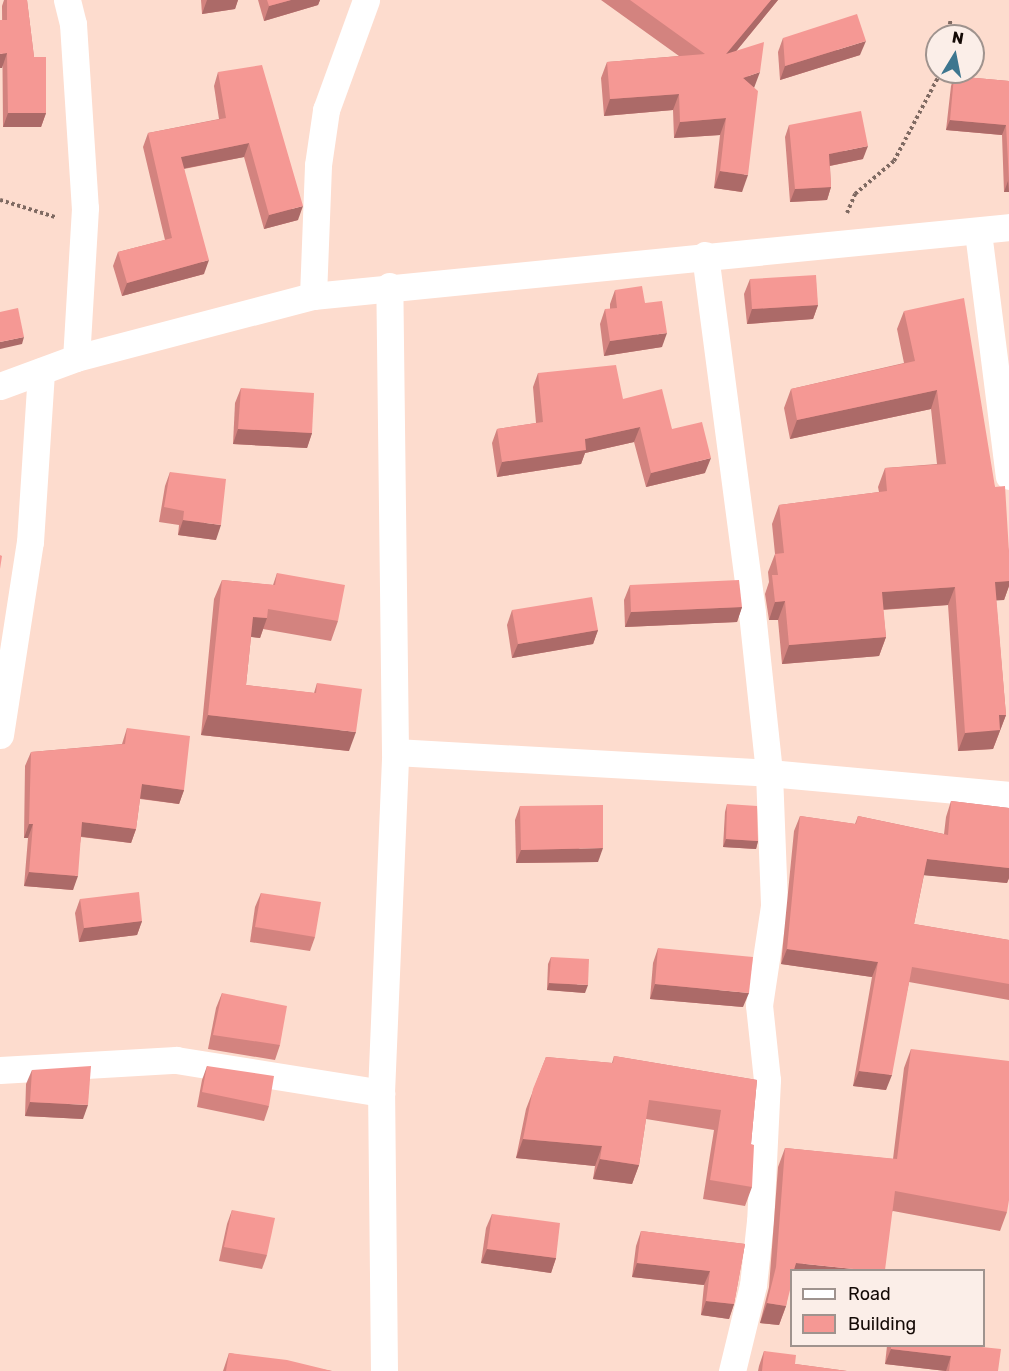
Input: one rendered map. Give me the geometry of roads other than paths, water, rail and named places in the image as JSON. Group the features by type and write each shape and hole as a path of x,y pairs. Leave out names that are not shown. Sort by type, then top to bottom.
{"street":[{"path":"49,0 70,12 84,226 76,358"},
{"path":"313,296 318,165 326,110 366,0"},
{"path":"0,386 76,358 313,296 389,286 705,255 1009,228"},
{"path":"978,232 1009,476"},
{"path":"705,255 769,773 774,906 759,1005 766,1080 760,1221 753,1285 732,1371"},
{"path":"384,1371 381,1093 394,752 389,286"},
{"path":"0,735 30,542 41,371"},
{"path":"394,752 769,773 1009,795"},
{"path":"0,1070 177,1060 381,1093"}]}
